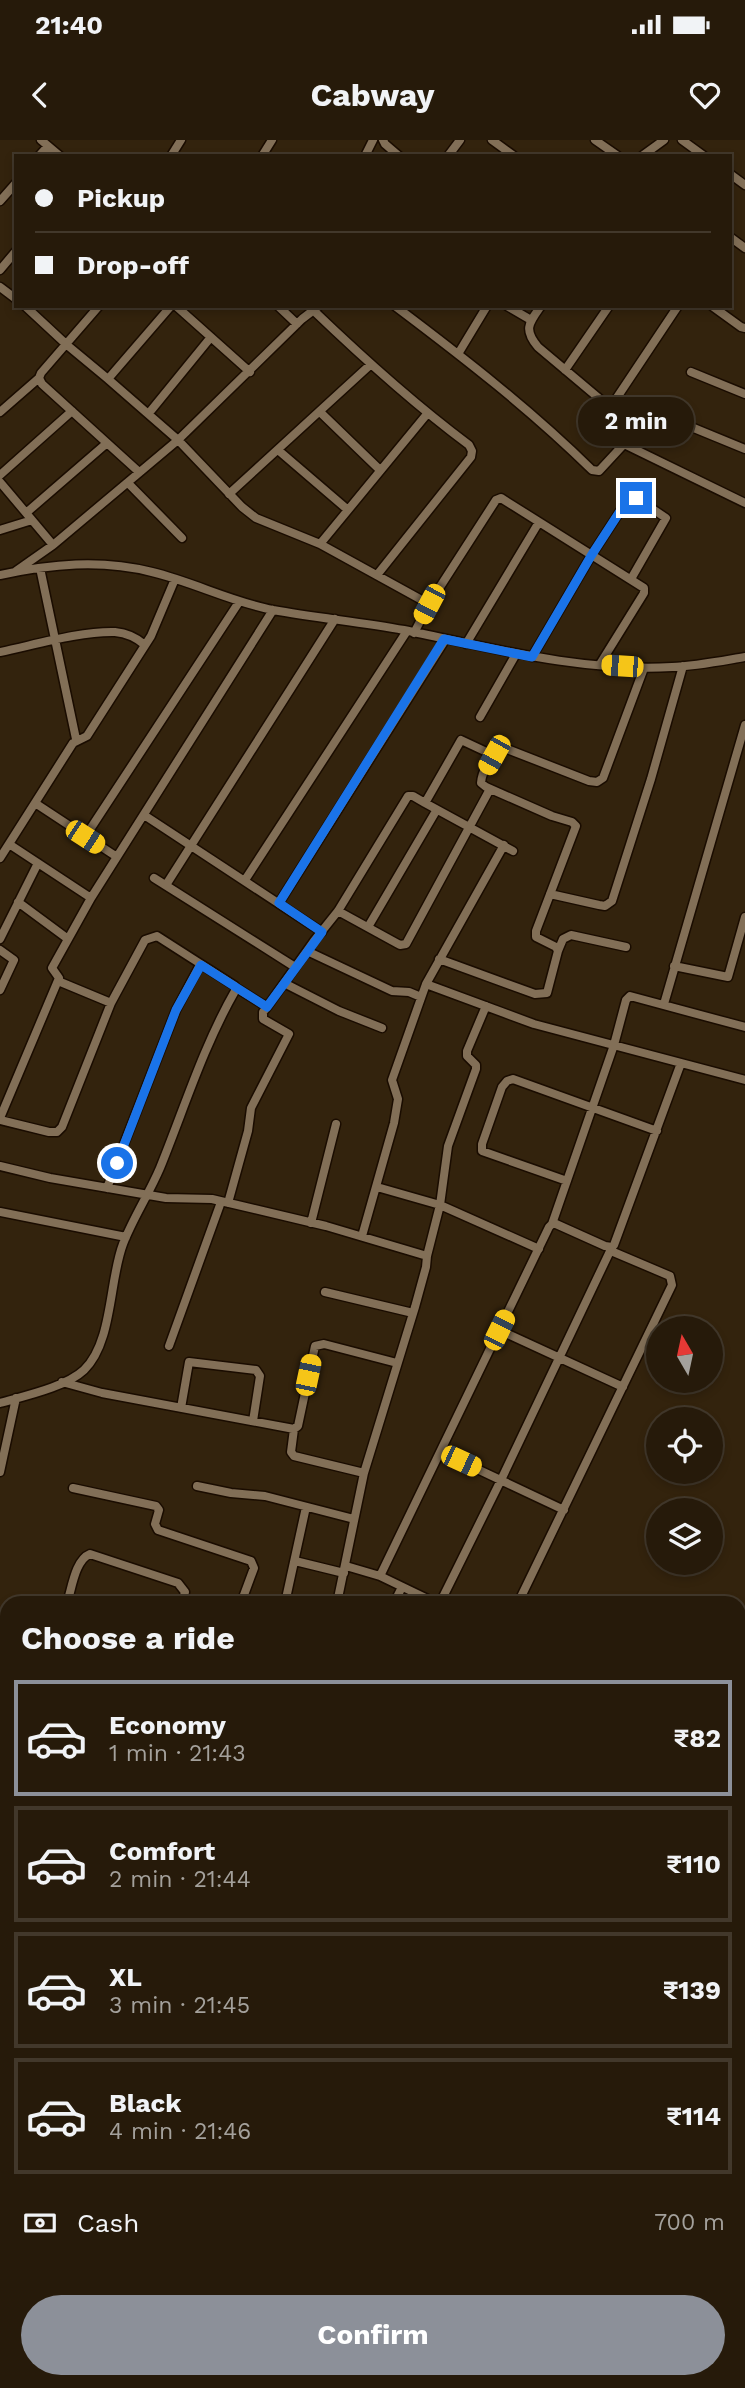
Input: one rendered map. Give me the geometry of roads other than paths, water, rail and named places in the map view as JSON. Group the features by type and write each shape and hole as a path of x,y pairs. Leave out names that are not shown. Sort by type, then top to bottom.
{"street":[{"path":"383,140 398,154"},
{"path":"492,140 511,154"},
{"path":"594,140 615,154"},
{"path":"645,154 664,140"},
{"path":"682,140 701,154"},
{"path":"1,198 14,185"},
{"path":"0,270 14,253"},
{"path":"30,308 67,345 149,413 256,518 320,544 429,604"},
{"path":"0,412 39,378 97,308"},
{"path":"108,379 172,308"},
{"path":"176,308 250,372"},
{"path":"281,308 300,322"},
{"path":"300,322 302,308"},
{"path":"14,572 53,545 178,440 316,308 370,365 427,414 469,445 472,451 471,457 377,575"},
{"path":"398,308 536,418 592,470 603,470 624,444 631,430 626,421 530,337 528,332 531,320 540,308"},
{"path":"458,354 486,308"},
{"path":"510,308 531,320"},
{"path":"565,370 608,308"},
{"path":"610,408 677,308"},
{"path":"715,308 745,328"},
{"path":"149,413 211,337"},
{"path":"229,494 370,365"},
{"path":"691,372 745,394"},
{"path":"39,378 42,384 139,472"},
{"path":"0,475 72,411"},
{"path":"320,412 380,470"},
{"path":"320,544 427,414"},
{"path":"684,424 745,449"},
{"path":"0,530 29,516 107,443"},
{"path":"624,444 745,503"},
{"path":"278,450 348,510"},
{"path":"0,482 53,545"},
{"path":"128,483 183,538"},
{"path":"245,880 496,499 504,498 644,588 644,593 600,664"},
{"path":"532,657 628,499 636,498 667,518 631,579"},
{"path":"466,644 538,522"},
{"path":"0,575 98,563 143,570 273,610 410,632 532,657 644,668 684,666 745,657"},
{"path":"40,568 76,739"},
{"path":"0,858 76,739 87,736 145,645 175,579"},
{"path":"85,837 239,601"},
{"path":"267,1007 157,936 150,937 145,940 132,961 111,1003 62,1127 57,1132 0,1119 58,981 59,975 52,968 117,857 273,610"},
{"path":"166,885 335,619"},
{"path":"0,652 115,632 138,639 145,645"},
{"path":"279,903 444,639"},
{"path":"480,717 516,654"},
{"path":"550,894 605,906 612,901 684,666"},
{"path":"558,951 556,947 536,937 576,826 490,789 481,783 481,778 496,750 506,747 590,781 597,782 603,778 644,668"},
{"path":"664,1004 745,725"},
{"path":"425,803 461,740 494,755"},
{"path":"338,911 400,945 406,944 490,789"},
{"path":"169,1346 224,1203 248,1131 251,1108 289,1038 287,1031 263,1019 263,1012 338,911 408,796 413,796 436,811 513,850"},
{"path":"36,803 117,857"},
{"path":"368,927 436,811"},
{"path":"144,816 322,932"},
{"path":"9,844 92,898"},
{"path":"362,1236 394,1123 398,1099 392,1080 421,997 504,845"},
{"path":"0,939 38,863"},
{"path":"154,878 295,967"},
{"path":"18,902 68,939"},
{"path":"674,966 728,977 745,917"},
{"path":"439,960 542,995 547,993 563,939 571,935 626,947"},
{"path":"0,950 15,960 0,990"},
{"path":"307,951 392,991 409,992 421,997"},
{"path":"107,1188 176,1010 201,965"},
{"path":"58,981 111,1003"},
{"path":"284,983 350,1016 382,1028"},
{"path":"426,984 534,1024 745,1080"},
{"path":"0,1403 62,1382 83,1371 92,1360 111,1306 126,1237 148,1195 216,1025 235,987"},
{"path":"380,1576 552,1224 614,1045 626,1000 630,996 745,1027"},
{"path":"339,1596 364,1473 426,1267 440,1205 448,1146 476,1069 476,1065 467,1056 467,1051 486,1006"},
{"path":"442,1596 501,1480 611,1249 681,1063"},
{"path":"567,1181 482,1151 502,1087 508,1081 513,1079 657,1131"},
{"path":"311,1223 336,1125"},
{"path":"0,1166 148,1195 224,1203 362,1236 427,1256"},
{"path":"377,1187 440,1205 539,1249"},
{"path":"0,1212 126,1237"},
{"path":"521,1596 672,1281 670,1276 552,1224"},
{"path":"325,1292 413,1313"},
{"path":"499,1330 623,1387"},
{"path":"364,1473 294,1456 291,1452 294,1429 298,1426 315,1346 324,1345 397,1363"},
{"path":"181,1408 189,1362 256,1370 260,1376 253,1421"},
{"path":"62,1382 102,1393 294,1429"},
{"path":"1,1467 16,1398"},
{"path":"441,1452 564,1510"},
{"path":"197,1486 265,1496 354,1519"},
{"path":"73,1488 156,1506 159,1510 155,1524 158,1530 251,1561 254,1568 244,1596"},
{"path":"287,1596 306,1507"},
{"path":"69,1596 80,1562 85,1555 90,1554 178,1583 183,1586 184,1596"},
{"path":"295,1561 380,1576 422,1596"},
{"path":"398,1596 402,1587"}]}
